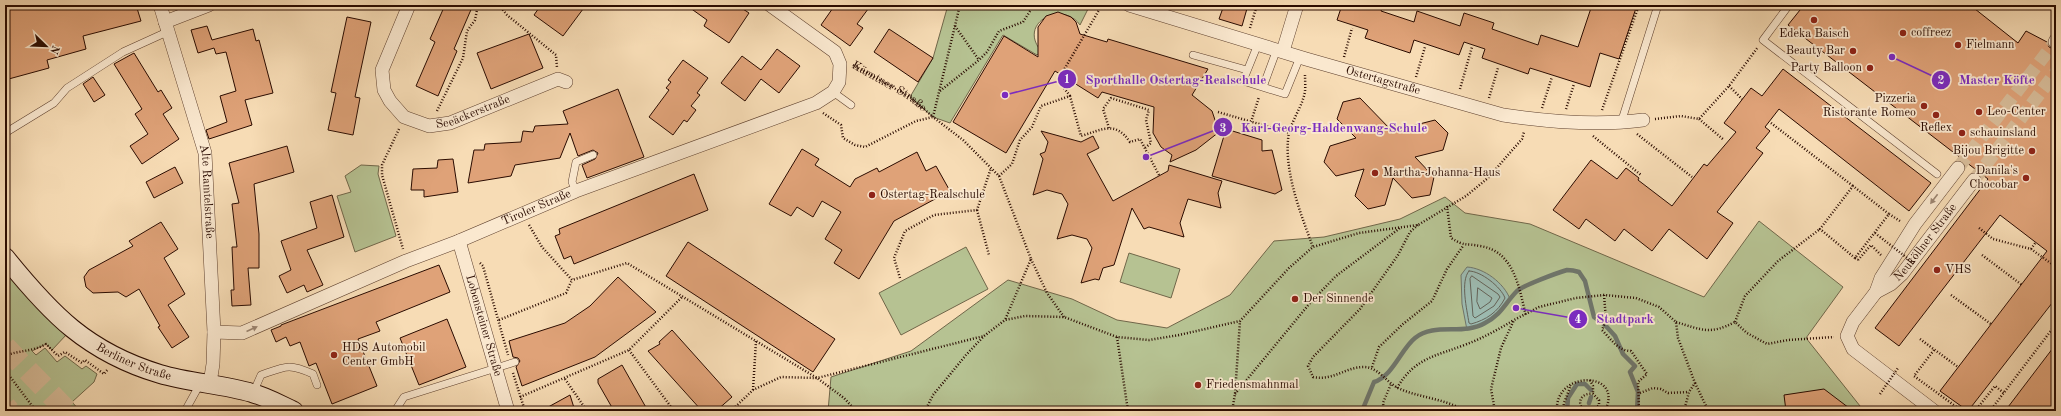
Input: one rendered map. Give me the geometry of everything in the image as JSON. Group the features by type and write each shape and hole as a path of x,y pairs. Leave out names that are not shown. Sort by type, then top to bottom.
{"main road":[{"name":"Berliner Straße","path":"5,257 40,299 83,337 118,358 154,372 253,393 294,411"}],"street":[{"name":"Alte Ramtelstraße","path":"160,5 205,153 214,332 214,364 206,383"},
{"path":"166,27 209,5"},
{"name":"Seeäckerstraße","path":"409,5 382,70 384,90 390,101 404,117 429,126 450,124 558,79 566,82"},
{"name":"Kärntner Straße","path":"770,5 835,52 840,64"},
{"path":"1280,50 1297,5"},
{"name":"Ostertagstraße","path":"1134,6 1340,69 1486,110 1533,120 1598,124 1643,120"},
{"path":"833,92 839,82 840,64"},
{"name":"Tiroler Straße","path":"214,332 242,333 406,261 458,241 624,170 816,103 833,92"},
{"name":"Neuköllner Straße","path":"1846,336 1853,322 1876,292 1881,278 1916,224 1956,171 1971,183 1902,274 1891,284 1876,292"},
{"name":"Lobensteiner Straße","path":"458,241 508,411"},
{"path":"1846,336 1853,349 1934,411"}],"lane":[{"path":"1622,123 1658,5"},
{"path":"1789,5 1763,40 1938,174"},
{"path":"5,133 54,103 68,88 123,52 166,27"},
{"path":"1252,42 1247,70 1243,81 1284,94 1303,58"},
{"path":"1262,87 1280,50"},
{"path":"1193,55 1247,70"},
{"path":"833,92 851,105"},
{"path":"576,191 572,182 576,162 592,155"},
{"path":"395,411 404,397 515,362"},
{"path":"253,393 262,375 287,366 301,369 313,374 317,385"},
{"path":"185,411 206,383"}],"path":[{"path":"429,126 463,58 467,31 475,20 478,5"},
{"path":"499,5 507,15 556,55"},
{"path":"816,103 821,112 841,125 843,138 855,145 865,147 916,121 933,117 960,5"},
{"path":"939,92 979,60 987,52 1000,31 1023,22 1034,5"},
{"path":"1102,5 1058,80 1070,96 1081,136 1109,128 1119,130 1130,142 1140,139 1159,175"},
{"path":"1252,42 1257,5"},
{"path":"1598,124 1640,5"},
{"path":"954,25 979,60"},
{"path":"1340,69 1352,28"},
{"path":"1699,119 1729,86 1763,40"},
{"path":"1412,89 1425,47"},
{"path":"1456,102 1472,47"},
{"path":"1303,58 1304,95 1294,118 1288,139 1289,163 1297,204 1313,247"},
{"name":"Kärntner Straße","path":"840,64 852,64 910,96 933,117 963,140 999,176"},
{"path":"1486,110 1498,68"},
{"path":"1465,411 1439,400 1409,393 1397,388 1372,368 1363,367 1324,379 1314,377 1308,366 1313,357 1360,309 1398,255 1410,232 1447,206 1466,196 1488,178 1522,139 1533,120 1552,77"},
{"path":"1562,121 1574,84"},
{"path":"1729,86 1742,100"},
{"path":"1251,122 1262,87"},
{"path":"1064,317 1047,293 1031,259 999,176 1012,164 1020,140 1032,127 1041,106 1070,96"},
{"path":"1109,128 1102,109 1111,98 1149,110 1146,120 1151,143 1144,148"},
{"path":"1218,112 1290,133"},
{"path":"1643,120 1681,116 1699,119 1724,140"},
{"path":"404,117 382,165 382,175 406,261"},
{"path":"1576,122 1641,175"},
{"path":"1622,123 1692,177"},
{"path":"1771,123 1889,214 1856,258"},
{"path":"989,255 977,210 991,168"},
{"path":"1397,388 1403,378 1420,363 1435,354 1465,345 1489,335 1514,320 1526,316 1539,307 1576,298 1604,295 1636,298 1659,307 1676,322 1706,330 1721,330 1735,322 1745,296 1778,261 1820,229 1853,186"},
{"path":"1447,206 1451,238 1463,246 1480,246 1501,253 1510,265 1519,285 1526,316"},
{"path":"900,278 894,258 905,231 934,215 977,210"},
{"path":"525,213 531,231 542,247 572,280"},
{"path":"925,411 933,395 947,376 984,336 1005,320 1025,316 1064,317 1117,337 1149,340 1179,336 1240,321 1289,268 1313,247 1359,233 1418,225"},
{"path":"1235,394 1310,304 1336,276 1401,228"},
{"path":"1979,228 1993,239 2031,249 2056,267"},
{"path":"1820,229 1858,260 1871,245"},
{"path":"1875,233 1914,264"},
{"path":"2031,249 2036,242"},
{"path":"1372,368 1379,347 1403,324 1432,301 1447,269 1463,246"},
{"path":"1982,255 2022,285"},
{"path":"1005,320 1031,259"},
{"path":"499,320 566,293 572,280 627,263 817,378 844,398 856,411"},
{"path":"1604,295 1606,320 1602,330 1618,347 1625,351 1631,351 1647,374 1638,382 1640,393 1639,411"},
{"path":"1951,295 1991,324"},
{"path":"520,397 565,379 629,350 683,296"},
{"path":"1495,411 1491,389 1495,367 1501,348 1514,320"},
{"path":"1232,411 1235,394 1240,321"},
{"path":"1676,322 1678,338 1695,384 1707,408 1711,411"},
{"path":"1735,322 1747,333 1767,344 1788,340 1846,336"},
{"path":"1990,411 2056,324"},
{"path":"731,411 753,390 781,377 817,378 984,336"},
{"path":"1117,337 1128,411"},
{"path":"1920,339 1958,367"},
{"path":"753,390 756,341"},
{"path":"5,356 14,352 36,350 46,344 58,356 65,352 82,364 85,360 104,374"},
{"path":"629,350 674,411"},
{"path":"1934,350 1914,376 1962,411"},
{"path":"1880,394 1898,368"},
{"path":"5,370 36,411"},
{"path":"565,379 586,411"},
{"path":"1589,380 1594,386 1593,394 1598,400 1599,405 1594,411"},
{"path":"1557,411 1559,396 1572,383 1589,380 1598,382 1605,386 1609,394 1609,404 1605,411"},
{"path":"1563,411 1564,403 1572,383"},
{"path":"1384,411 1383,404 1391,384"},
{"path":"1684,411 1689,392 1695,384"},
{"path":"1975,411 1995,386 2004,393"},
{"path":"1640,393 1652,388 1661,389 1668,393 1689,392"},
{"path":"1585,411 1580,406 1580,401 1585,394 1593,394"}],"green space":[{"path":"948,5 1090,5 1080,25 1072,18 1063,14 1045,18 1038,23 1035,31 1035,41 1041,51 1037,55 1003,35 950,123 933,117 910,97 933,58"},
{"path":"361,165 379,166 378,174 396,236 355,252 337,196 351,192 345,176"},
{"path":"1445,197 1465,213 1530,224 1704,297 1759,221 1843,287 1806,338 1864,411 828,411 831,377 911,351 1008,280 1072,299 1117,320 1167,328 1230,295 1274,241 1324,237 1400,219"},
{"path":"966,247 988,289 901,335 879,293"},
{"path":"1129,253 1180,269 1171,298 1120,282"},
{"path":"5,267 67,334 52,350 46,344 32,351 36,355 45,348 57,362 65,356 82,369 86,366 97,374 94,382 72,402 80,411 5,411"}],"water":[{"path":"1467,267 1480,270 1493,277 1503,287 1510,299 1492,319 1467,330 1462,304 1461,275"}],"building":[{"path":"5,5 136,5 141,21 83,36 86,49 47,60 49,68 5,80"},
{"path":"445,5 473,5 454,49 457,51 438,96 416,86 435,42 430,39"},
{"path":"541,5 586,5 563,36 534,15"},
{"path":"686,5 737,5 749,13 729,43 704,26 707,20"},
{"path":"835,5 871,5 857,24 863,28 850,46 821,25"},
{"path":"1224,5 1248,5 1242,26 1219,19"},
{"path":"1342,5 1383,5 1381,11 1414,22 1417,11 1460,26 1464,13 1494,23 1492,29 1538,45 1541,35 1578,47 1592,5 1637,5 1619,59 1600,53 1590,87 1530,68 1528,74 1482,58 1485,49 1464,42 1459,55 1414,40 1410,53 1365,38 1368,30 1337,20"},
{"name":"Leo-Center","path":"1804,5 1970,5 2018,43 2026,31 2047,42 2049,47 2056,50 2056,298 1968,411 1940,391 2047,251 2000,215 1899,346 1875,328 1988,179 1788,25"},
{"path":"1058,12 1071,17 1076,22 1080,34 1107,42 1108,39 1208,69 1192,95 1212,111 1219,132 1196,150 1170,162 1172,155 1161,147 1153,133 1154,107 1102,92 1098,98 1055,71 1006,153 953,122 1004,36 1038,57 1038,27 1046,16"},
{"path":"347,17 371,22 355,97 360,98 353,135 328,130 336,93 331,92"},
{"path":"207,26 212,40 253,29 256,41 259,40 273,93 245,100 252,125 209,139 206,130 227,122 220,96 236,91 226,52 216,54 214,48 198,53 191,30"},
{"path":"889,29 933,58 918,82 874,52"},
{"path":"529,34 543,68 491,89 477,53"},
{"path":"777,49 800,66 779,93 761,79 745,101 721,83 742,56 761,70"},
{"path":"134,53 158,92 161,90 172,108 163,114 179,139 142,164 130,146 148,134 135,114 142,109 114,64"},
{"path":"683,60 708,78 697,93 700,95 691,106 696,110 687,122 684,120 673,135 649,117 669,90 666,88 671,82 668,80"},
{"path":"1783,69 1931,183 1909,211 1779,109 1765,127 1770,131 1756,148 1763,153 1717,212 1733,223 1707,259 1669,229 1652,251 1624,229 1615,241 1586,219 1579,229 1553,210 1591,160 1617,179 1626,168 1639,178 1638,180 1672,206 1704,164 1707,166 1736,132 1724,123 1751,88 1762,96"},
{"path":"93,77 105,95 94,102 83,84"},
{"path":"618,89 644,157 587,178 582,165 595,159 598,153 593,150 578,156 570,133 560,158 515,165 511,176 468,183 474,150 484,150 485,144 521,142 523,131 533,132 535,126 568,124 563,111"},
{"path":"1360,98 1392,131 1435,120 1448,133 1443,150 1415,157 1434,177 1430,195 1412,198 1393,178 1385,205 1368,209 1355,196 1364,169 1336,176 1324,162 1330,146 1356,138 1337,119 1343,102"},
{"path":"1226,129 1262,140 1262,151 1272,150 1282,190 1275,194 1212,176"},
{"path":"1041,131 1081,142 1093,136 1099,148 1087,154 1113,201 1168,171 1169,165 1222,181 1218,193 1221,208 1188,199 1180,223 1184,237 1149,227 1144,229 1132,208 1114,265 1103,268 1099,280 1095,279 1081,283 1092,248 1087,239 1072,235 1057,239 1068,204 1062,194 1047,190 1033,195 1043,159 1040,154 1045,152 1048,142"},
{"path":"287,146 294,172 254,184 259,234 259,268 248,268 251,305 232,306 231,290 234,290 232,247 237,247 232,204 239,203 229,163"},
{"path":"802,149 819,159 815,165 850,187 855,179 877,168 879,172 917,152 926,171 936,166 950,191 894,221 859,279 834,263 842,250 825,239 841,212 822,201 813,217 797,207 791,216 769,204"},
{"path":"453,159 458,192 424,197 424,190 411,190 413,169 437,168 438,160"},
{"path":"175,167 183,183 154,198 146,182"},
{"path":"694,174 708,210 574,264 571,256 564,259 555,236 560,234 559,229"},
{"path":"332,195 344,237 307,250 323,285 307,292 304,285 287,293 279,276 291,270 281,241 317,228 310,202"},
{"path":"161,222 178,249 164,258 185,294 168,305 189,337 172,348 158,327 160,326 139,289 126,297 118,292 93,293 86,287 84,277 89,270 133,246 129,241"},
{"path":"688,242 835,339 813,372 666,276"},
{"name":"HDS Automobil Center GmbH","path":"439,265 450,292 376,322 380,331 358,339 377,386 332,404 316,363 309,366 300,342 290,346 286,337 276,342 271,330 281,325"},
{"path":"618,277 656,312 595,357 522,386 516,367 520,361 518,358 513,357 509,341 565,323 590,306"},
{"path":"447,319 466,367 419,385 400,338"},
{"path":"672,330 732,397 716,411 702,411 648,351 660,344 659,342"},
{"path":"2056,344 2056,411 2005,411"},
{"path":"622,365 648,411 614,411 598,383 598,379"},
{"path":"1824,389 1853,411 1786,411 1784,395"},
{"path":"570,395 575,411 541,411"}],"waterway":[{"path":"1362,411 1374,382 1381,379 1392,368 1405,349 1415,338 1423,333 1431,331 1468,329 1485,323 1491,320 1521,288 1567,270 1579,272 1585,281 1594,317 1605,325 1615,336 1623,354 1635,366 1630,372 1638,392 1637,411"},
{"path":"1567,411 1568,398 1577,384 1585,384 1591,390"},
{"path":"1589,403 1591,397"}],"tunnel":[{"path":"1958,168 2055,42"},
{"path":"1974,180 2056,72"},
{"path":"5,347 67,411"},
{"path":"5,406 9,411"}],"place":[{"name":"Edeka Baisch","path":"1814,20"},
{"name":"coffreez","path":"1903,33"},
{"name":"Fielmann","path":"1958,45"},
{"name":"Beauty Bar","path":"1853,51"},
{"name":"Master Köfte","path":"1892,57"},
{"name":"Party Balloon","path":"1870,68"},
{"name":"Sporthalle Ostertag-Realschule","path":"1005,95"},
{"name":"Pizzeria Ristorante Romeo","path":"1924,106"},
{"name":"Leo-Center","path":"1979,112"},
{"name":"Reflex","path":"1936,115"},
{"name":"schauinsland","path":"1962,133"},
{"name":"Bijou Brigitte","path":"2032,151"},
{"name":"Karl-Georg-Haldenwang-Schule","path":"1146,157"},
{"name":"Martha-Johanna-Haus","path":"1375,173"},
{"name":"Danila's Chocobar","path":"2026,178"},
{"name":"Ostertag-Realschule","path":"872,195"},
{"name":"VHS","path":"1937,270"},
{"name":"Der Sinnende","path":"1295,299"},
{"name":"Stadtpark","path":"1516,308"},
{"name":"HDS Automobil Center GmbH","path":"334,355"},
{"name":"Friedensmahnmal","path":"1198,385"}]}
